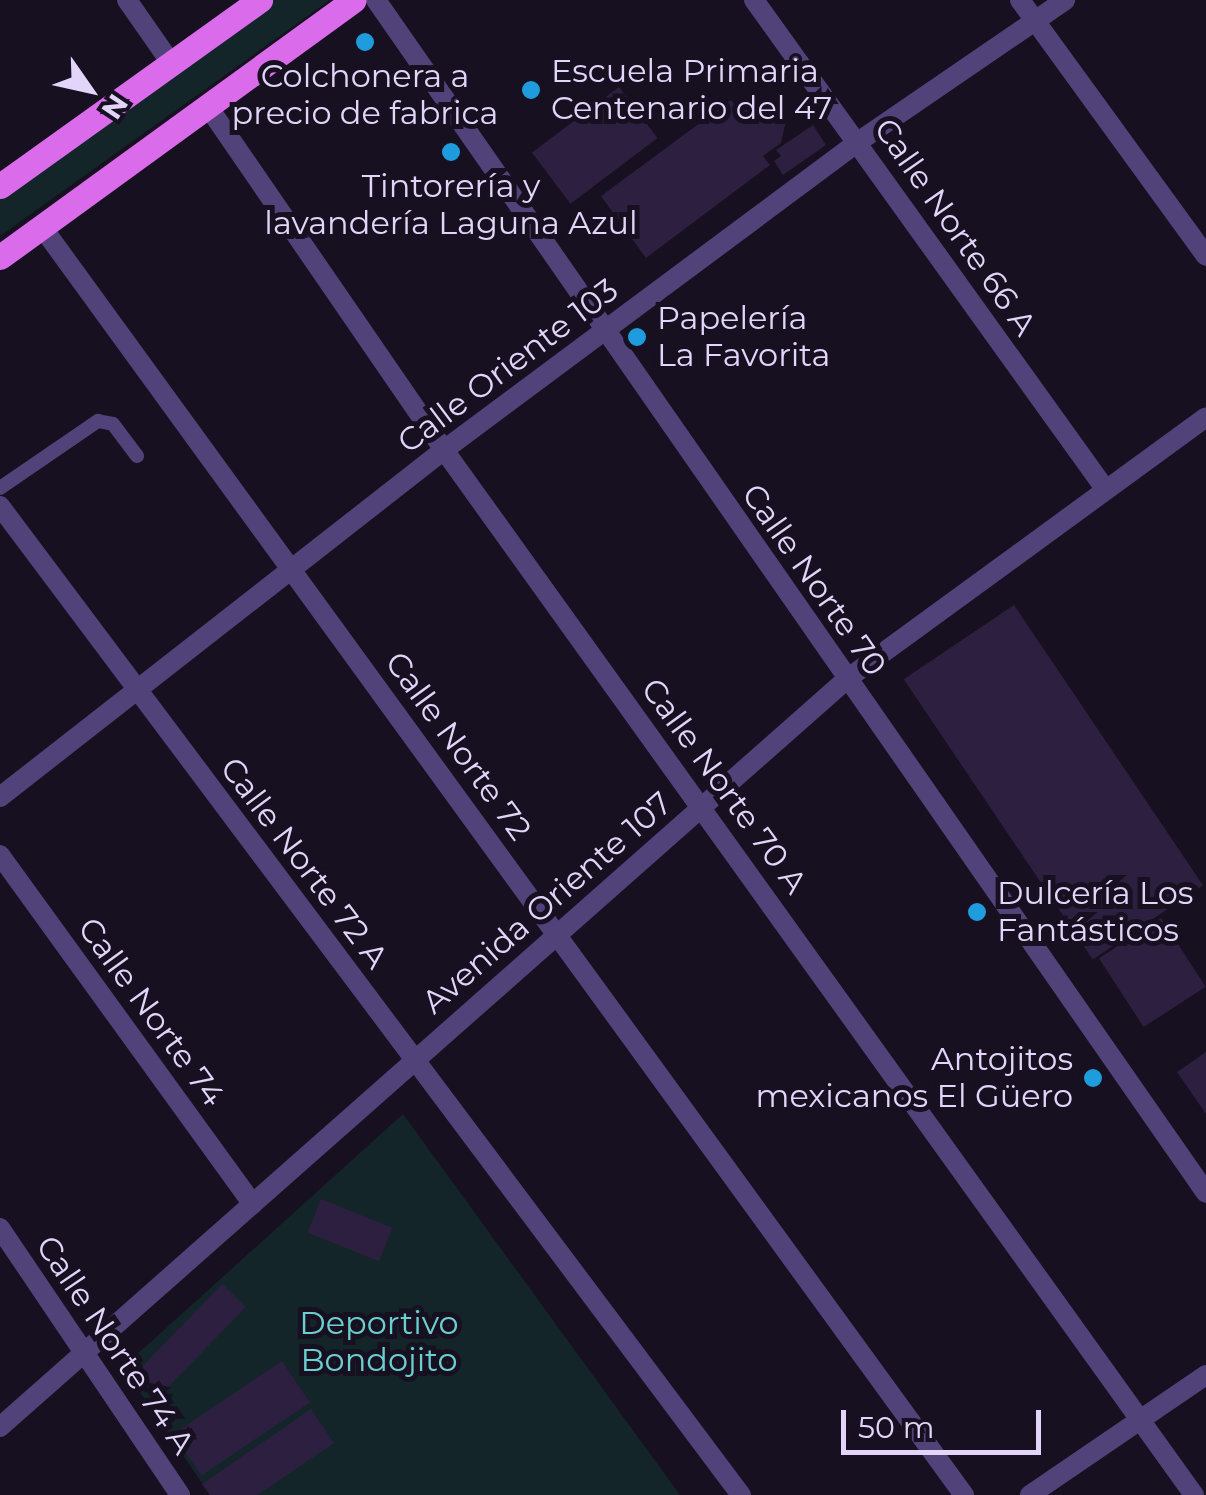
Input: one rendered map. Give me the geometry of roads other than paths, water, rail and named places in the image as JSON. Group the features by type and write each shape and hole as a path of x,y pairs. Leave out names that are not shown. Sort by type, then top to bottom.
{"main road":[{"path":"2,179 260,0"},
{"path":"0,257 354,0"}],"street":[{"path":"127,0 171,62"},
{"name":"Calle Norte 70","path":"376,0 1206,1193"},
{"name":"Calle Norte 66 A","path":"754,0 1106,490"},
{"path":"1020,0 1206,256"},
{"name":"Calle Oriente 103","path":"0,797 290,569 603,331 858,142 1065,0"},
{"name":"Calle Norte 70 A","path":"209,108 444,450 1194,1495"},
{"name":"Calle Norte 72","path":"42,227 964,1495"},
{"name":"Avenida Oriente 107","path":"0,1427 414,1060 560,936 846,679 1206,417"},
{"name":"Calle Norte 72 A","path":"0,506 741,1495"},
{"name":"Calle Norte 74","path":"0,855 253,1204"},
{"name":"Calle Norte 74 A","path":"0,1228 180,1495"},
{"path":"1030,1495 1206,1375"}],"lane":[{"path":"0,488 98,421 114,424 138,456"}],"place":[{"name":"Colchonera a precio de fabrica","path":"365,42"},
{"name":"Escuela Primaria Centenario del 47","path":"531,90"},
{"name":"Tintorería y lavandería Laguna Azul","path":"451,152"},
{"name":"Papelería La Favorita","path":"637,337"},
{"name":"Dulcería Los Fantásticos","path":"977,912"},
{"name":"Antojitos mexicanos El Güero","path":"1093,1078"}],"park label":[{"name":"Deportivo Bondojito","path":"379,1342"}]}
